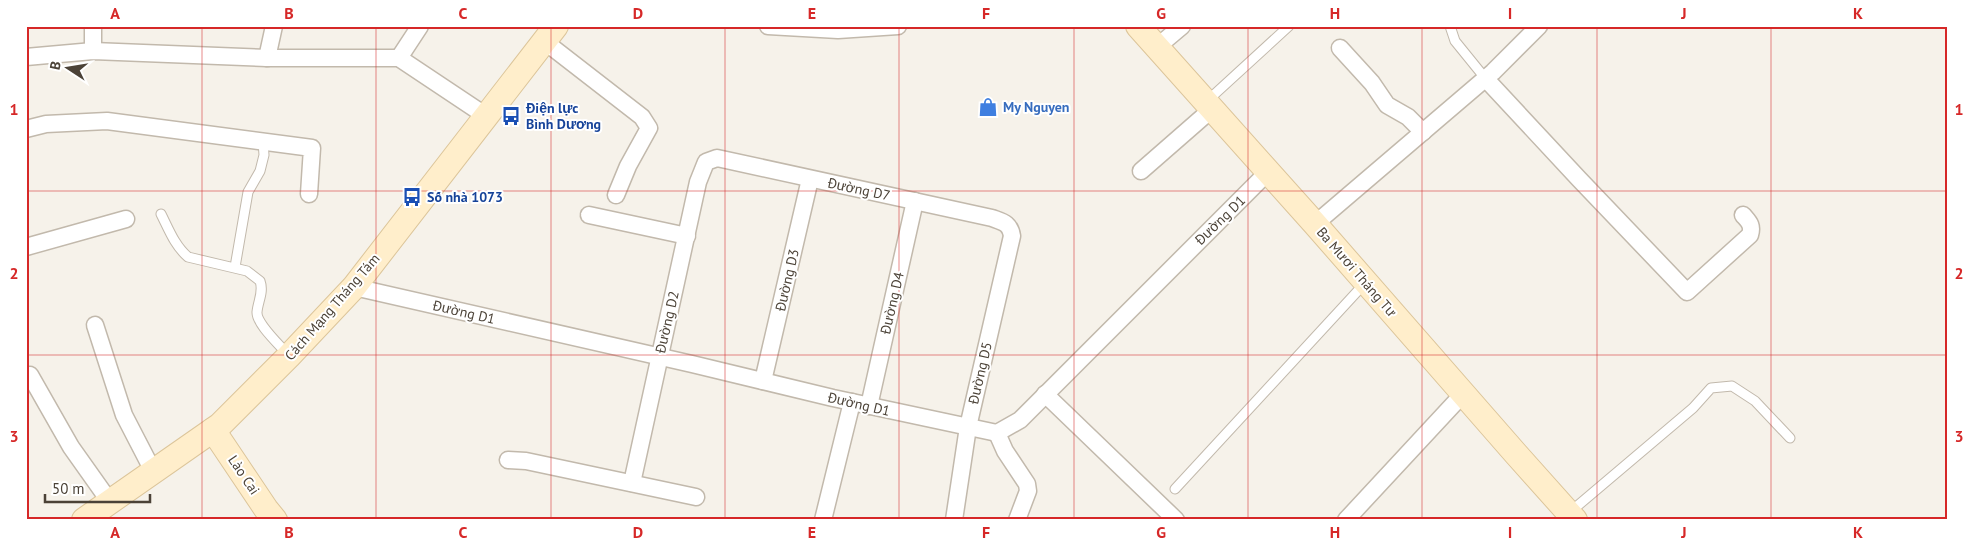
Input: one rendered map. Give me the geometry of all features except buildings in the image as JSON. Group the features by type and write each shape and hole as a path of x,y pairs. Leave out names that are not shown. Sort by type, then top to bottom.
{"street":[{"path":"93,26 93,51"},
{"path":"268,58 274,26"},
{"path":"399,58 420,26"},
{"path":"768,26 838,30 898,26"},
{"name":"Ba Mươi Tháng Tư","path":"1138,26 1572,516"},
{"path":"1157,48 1182,26"},
{"path":"1315,224 1485,78 1539,26"},
{"path":"550,34 647,123 649,128 648,134 628,166 616,195"},
{"name":"Cách Mạng Tháng Tám","path":"84,520 213,430 289,356 354,287 550,34"},
{"path":"1340,48 1390,107 1404,114 1423,132"},
{"path":"26,57 93,51 268,58 399,58 486,116"},
{"path":"1485,78 1687,292 1750,235 1752,228 1743,215"},
{"path":"1141,171 1209,105"},
{"path":"26,129 46,124 107,121 312,148 309,194"},
{"name":"Đường D7","path":"706,162 717,158 992,218 1007,223 1011,228"},
{"name":"Đường D2","path":"632,483 698,182 706,162"},
{"name":"Đường D1","path":"354,287 869,406 997,433 1020,420 1268,172"},
{"name":"Đường D3","path":"762,381 810,179"},
{"name":"Đường D4","path":"869,406 915,201"},
{"path":"589,215 687,236"},
{"path":"26,247 126,220"},
{"name":"Đường D5","path":"954,520 968,427 1012,236 1011,228"},
{"path":"95,325 124,415 154,472"},
{"path":"28,373 71,447 110,502"},
{"path":"1045,394 1176,520"},
{"path":"1346,520 1463,394"},
{"path":"823,520 852,402"},
{"name":"Lào Cai","path":"213,430 266,509 276,520"},
{"path":"997,433 1005,452 1027,484 1028,491 1017,520"},
{"path":"508,460 526,461 696,497"}],"lane":[{"path":"1209,105 1289,26"},
{"path":"1450,26 1455,41 1485,78"},
{"path":"235,267 248,192 260,172 264,155 263,142"},
{"path":"161,214 172,236 188,258 247,270 260,281 262,291 257,310 258,321 289,356"},
{"path":"1175,489 1366,282"},
{"path":"1572,516 1693,408 1712,388 1732,386 1755,400 1790,438"}],"place":[{"name":"My Nguyen","path":"988,107"},
{"name":"Điện lực Bình Dương","path":"511,116"},
{"name":"Số nhà 1073","path":"412,197"}]}
